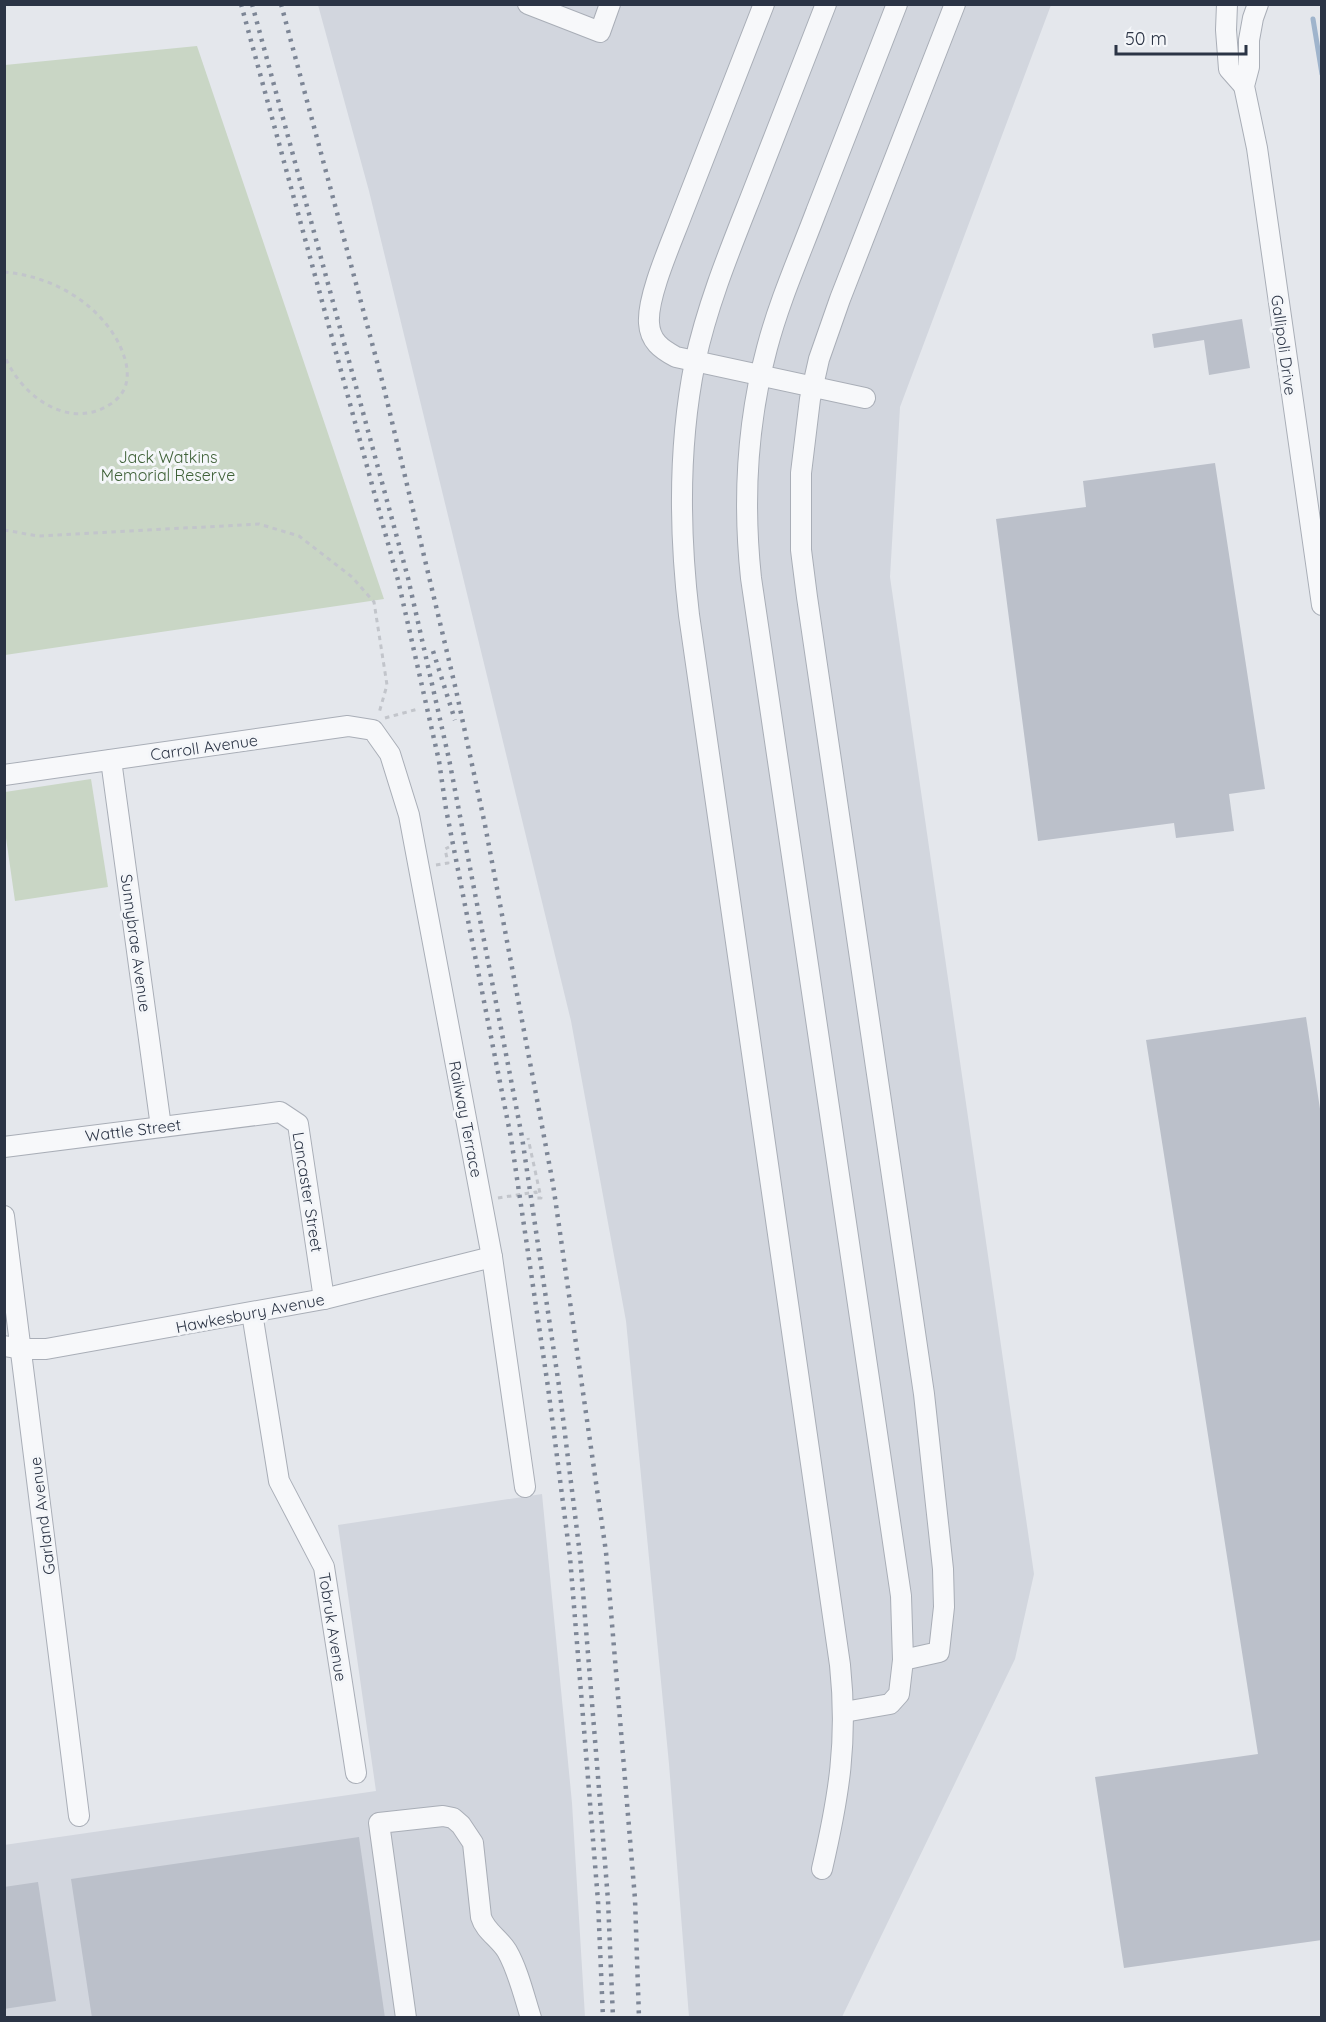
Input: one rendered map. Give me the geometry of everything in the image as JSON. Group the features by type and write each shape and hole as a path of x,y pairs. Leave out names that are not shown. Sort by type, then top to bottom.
{"street":[{"path":"528,4 600,32 610,4"},
{"path":"764,4 664,262 649,311 652,337 659,347 676,357 865,398"},
{"path":"822,1869 841,1776 844,1712 836,1627 683,568 681,529 684,444 696,361 710,305 826,4"},
{"path":"844,1712 883,1706 895,1700 900,1687 903,1660 901,1596 751,578 748,547 747,473 761,375 779,308 897,4"},
{"path":"903,1660 939,1652 944,1607 943,1569 924,1394 801,550 801,473 804,434 819,359 836,309 955,4"},
{"name":"Gallipoli Drive","path":"1227,4 1229,69 1244,86"},
{"name":"Gallipoli Drive","path":"1258,4 1249,40 1249,67 1244,86 1257,148 1322,605"},
{"name":"Carroll Avenue","path":"4,775 348,726 373,730"},
{"name":"Railway Terrace","path":"373,730 390,754 409,815 492,1257 525,1487"},
{"name":"Sunnybrae Avenue","path":"111,760 161,1126"},
{"name":"Lancaster Street","path":"261,1113 280,1112 298,1124 324,1299"},
{"name":"Wattle Street","path":"4,1147 261,1113"},
{"name":"Garland Avenue","path":"4,1216 13,1348 79,1816"},
{"name":"Hawkesbury Avenue","path":"13,1348 46,1349 252,1313 324,1299 492,1257"},
{"name":"Tobruk Avenue","path":"252,1313 279,1482 324,1567 356,1773"},
{"path":"406,2018 379,1823 443,1816 453,1818 461,1825 473,1844 483,1924 501,1941 508,1953 531,2018"}],"path":[{"path":"4,272 23,273 62,287 92,307 110,328 122,349 127,369 126,386 116,401 100,411 83,414 64,413 33,396 9,368 4,354"},
{"path":"4,530 38,536 259,524 299,536 352,577 374,602 387,685 384,700"},
{"path":"373,730 387,717 418,709"},
{"path":"418,868 448,863 445,849 449,847"},
{"path":"482,1200 536,1192 537,1198 540,1198 528,1138"}],"shaded area":[{"path":"318,5 1051,5 900,407 890,577 1034,1574 1015,1659 842,2017 689,2017 669,1764 626,1321 571,1021 369,191"},
{"path":"542,1494 572,1803 585,2017 5,2017 4,1845 376,1791 338,1525"}],"green space":[{"name":"Jack Watkins Memorial Reserve","path":"197,46 384,599 5,655 5,65"},
{"path":"91,779 108,887 15,901 5,831 5,792"}],"building":[{"path":"1242,319 1250,368 1209,375 1204,340 1154,348 1152,334"},
{"path":"1215,463 1265,789 1229,794 1234,831 1176,838 1174,823 1038,841 996,519 1086,507 1083,481"},
{"path":"1306,1017 1322,1122 1322,1940 1124,1968 1095,1777 1258,1754 1146,1040"},
{"path":"359,1837 385,2018 92,2018 71,1879"},
{"path":"38,1882 56,2001 4,2009 4,1887"}],"waterway":[{"path":"1313,19 1322,74"}],"railway":[{"path":"241,4 398,580 439,761 446,809 511,1138 548,1387 570,1557 598,1901 603,2018"},
{"path":"252,4 408,578 449,759 522,1137 559,1386 580,1555 608,1900 613,2018"},
{"path":"281,4 383,384 456,690 485,825 553,1184 606,1552 635,1899 639,2018"},
{"path":"433,651 455,720"}]}
